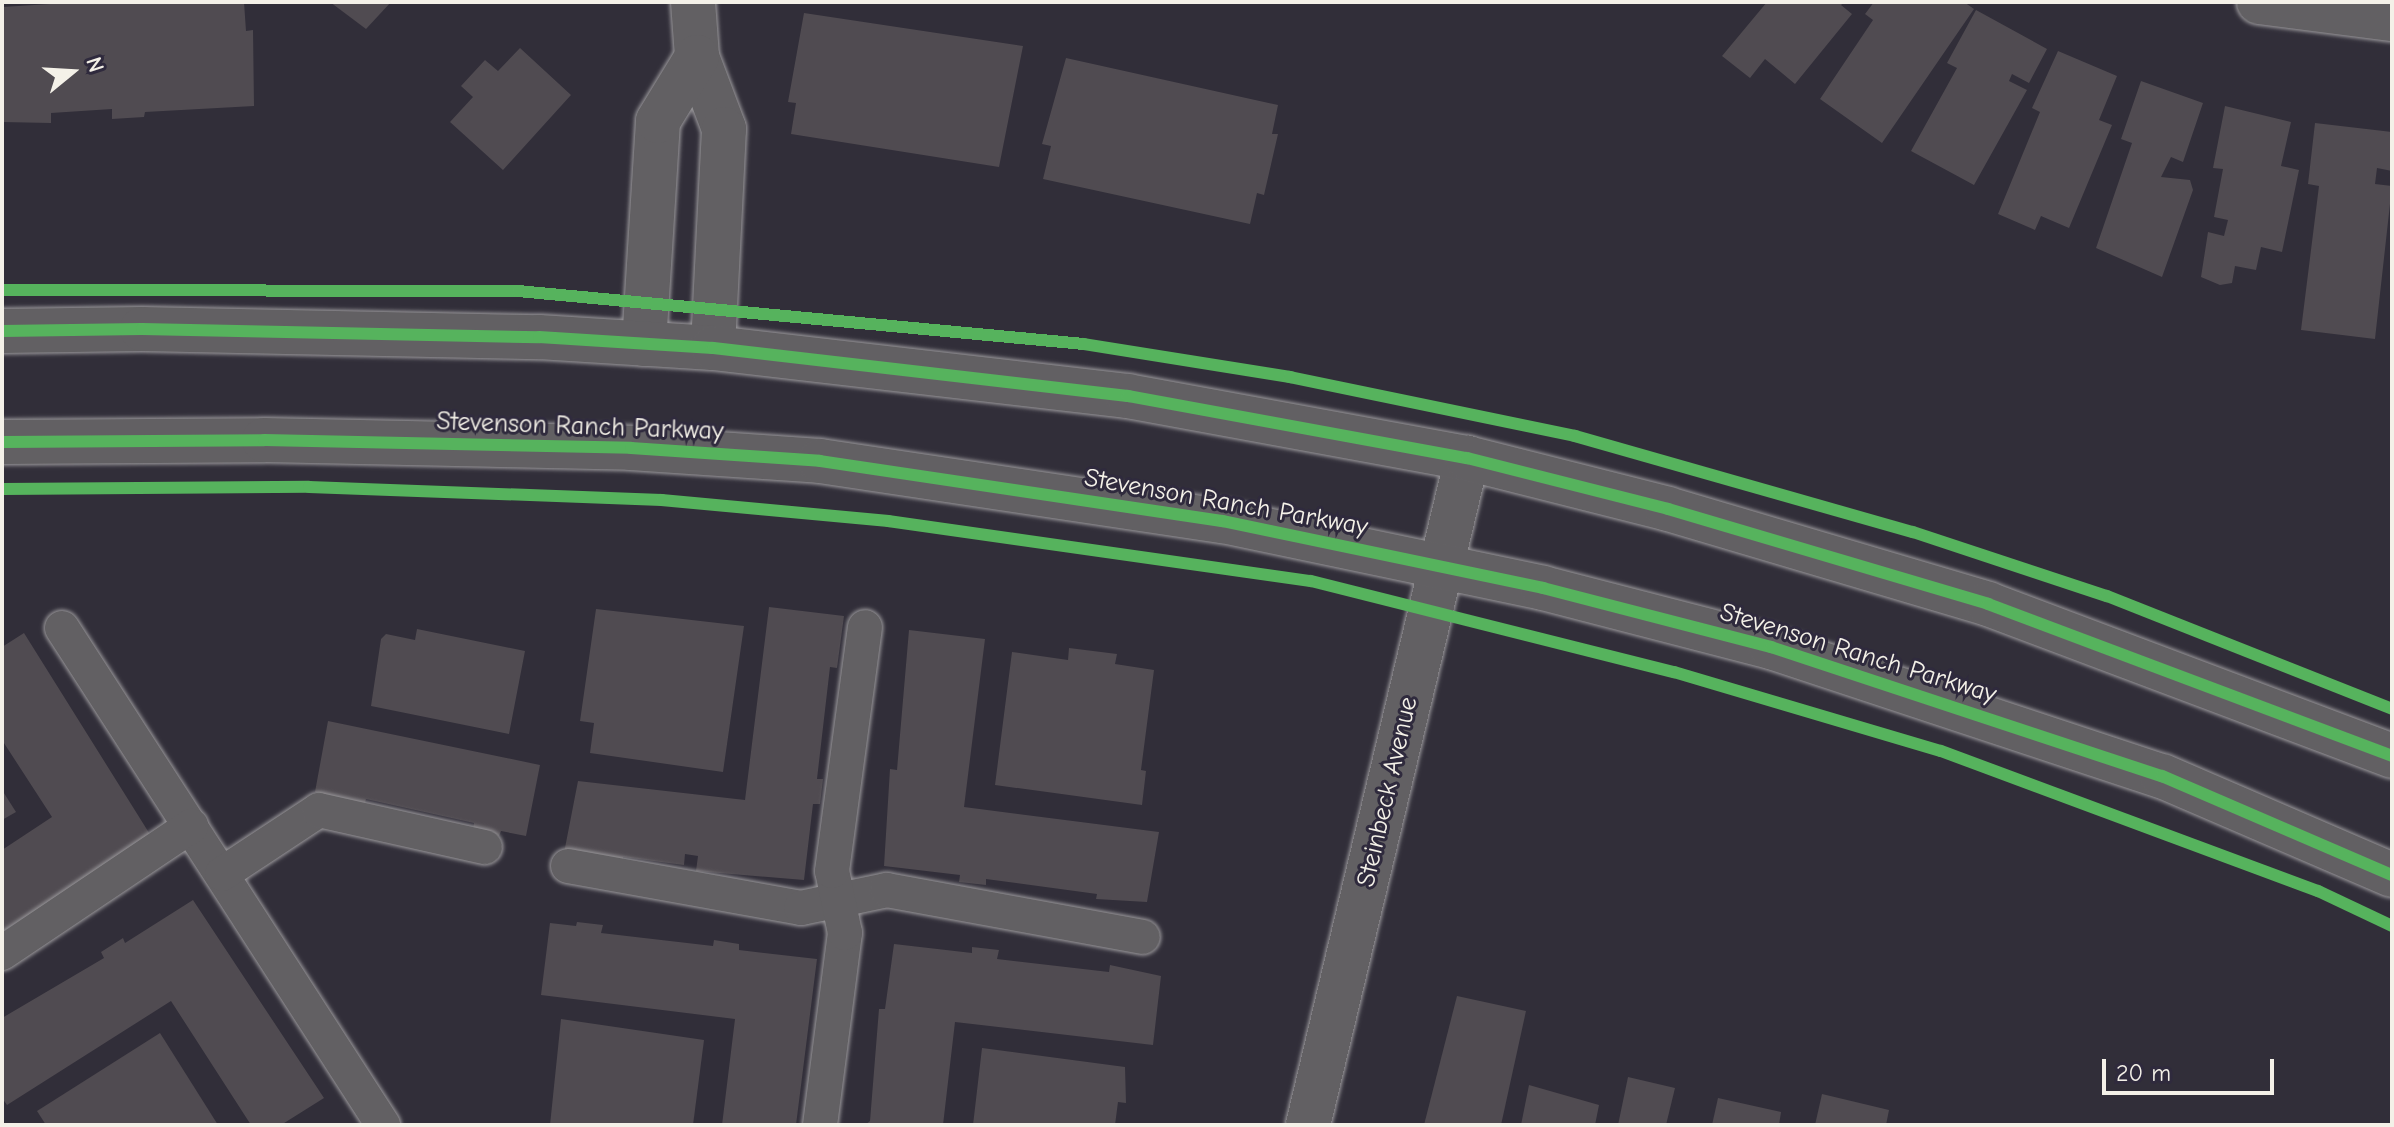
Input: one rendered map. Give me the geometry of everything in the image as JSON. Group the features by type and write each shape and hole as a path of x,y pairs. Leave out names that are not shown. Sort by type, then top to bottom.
{"main road":[{"path":"693,2 697,57 724,129 713,348"},
{"path":"2259,2 2392,19"},
{"path":"644,344 658,121 697,57"},
{"path":"2,331 374,333 644,344 713,348 1128,396 1467,458 1668,509 1988,604 2392,756"},
{"name":"Stevenson Ranch Parkway","path":"2,442 460,443 820,461 1223,521 1543,588 1799,656 2162,776 2392,875"},
{"name":"Steinbeck Avenue","path":"1308,1125 1467,458"}],"lane":[{"path":"820,1125 845,933 832,871 865,627"},
{"path":"62,628 383,1125"},
{"path":"222,874 319,810 485,847"},
{"path":"2,953 191,826"},
{"path":"568,866 801,908 887,890 1143,937"}],"building":[{"path":"82,2 244,2 246,31 253,30 254,106 145,112 144,117 112,119 112,109 51,113 51,123 2,122 2,7"},
{"path":"330,2 391,2 366,29"},
{"path":"1767,2 1844,2 1841,5 1852,14 1795,84 1765,59 1750,78 1722,56"},
{"path":"1874,2 1964,2 1974,9 1882,143 1820,99 1873,20 1865,14"},
{"path":"1976,10 2047,49 2029,83 2012,74 2009,81 2027,90 1974,185 1911,151 1957,68 1947,63"},
{"path":"804,13 1023,46 999,167 791,134 796,103 788,102"},
{"path":"520,48 571,95 503,170 450,122 473,97 461,86 485,60 498,71"},
{"path":"2058,51 2117,76 2099,120 2112,125 2069,228 2041,216 2035,230 1998,214 2040,112 2032,108"},
{"path":"1066,58 1278,105 1272,134 1278,134 1264,195 1257,193 1250,224 1043,179 1051,146 1042,144"},
{"path":"2141,81 2203,103 2183,162 2171,157 2161,177 2190,180 2193,190 2162,277 2096,248 2132,143 2121,139"},
{"path":"2225,106 2291,122 2281,166 2299,170 2282,252 2261,247 2256,270 2235,266 2232,283 2220,285 2201,277 2208,232 2224,236 2228,220 2214,217 2223,169 2213,168"},
{"path":"2315,123 2392,132 2392,171 2377,168 2375,184 2392,186 2375,339 2301,330 2319,186 2308,184"},
{"path":"769,607 844,616 837,668 830,667 817,779 823,779 820,804 813,804 804,880 696,871 698,856 685,854 684,865 623,857 623,864 564,853 578,781 745,800"},
{"path":"596,609 744,626 723,772 590,753 594,723 580,721"},
{"path":"417,629 525,651 509,734 371,706 381,639 386,634 415,640"},
{"path":"909,630 985,639 964,807 1159,832 1147,902 1096,899 1097,894 986,879 986,885 959,882 960,875 884,866 890,769 897,770"},
{"path":"24,633 151,836 2,932 2,850 52,817 2,740 2,647"},
{"path":"1069,648 1117,654 1115,664 1154,670 1141,770 1146,771 1142,805 995,785 1012,652 1068,660"},
{"path":"328,721 540,765 526,836 501,831 499,836 473,831 474,823 366,799 364,807 315,792"},
{"path":"2,790 16,812 2,820"},
{"path":"193,900 324,1098 281,1125 251,1125 171,1001 7,1105 2,1098 2,1018 104,958 101,952 123,938 125,943"},
{"path":"577,922 603,925 601,933 713,946 714,940 739,944 739,950 817,959 796,1125 722,1125 735,1019 541,995 550,923 576,926"},
{"path":"894,944 972,953 972,947 999,950 997,959 1109,972 1110,965 1161,976 1153,1045 955,1022 943,1125 865,1125 870,1121 879,1009 885,1009"},
{"path":"1457,996 1526,1011 1501,1125 1424,1125"},
{"path":"561,1019 704,1040 693,1125 550,1125"},
{"path":"160,1033 218,1125 46,1125 37,1111"},
{"path":"982,1048 1125,1067 1126,1103 1118,1102 1115,1125 973,1125"},
{"path":"1628,1077 1675,1088 1666,1125 1618,1125"},
{"path":"1529,1085 1599,1105 1595,1125 1521,1125"},
{"path":"1822,1094 1889,1110 1886,1125 1815,1125"},
{"path":"1718,1098 1781,1112 1779,1125 1712,1125"}],"cycle path":[{"path":"2,290 518,291 1084,344 1290,377 1575,436 1913,532 2107,596 2392,709"},
{"path":"2,331 142,329 539,337 713,348 1128,396 1467,458 1668,509 1988,604 2392,756"},
{"path":"2,442 264,440 631,448 820,461 1223,521 1543,588 1771,647 2162,776 2392,875"},
{"path":"2,489 309,487 662,500 888,521 1311,581 1674,672 1941,751 2318,891 2392,926"}]}
